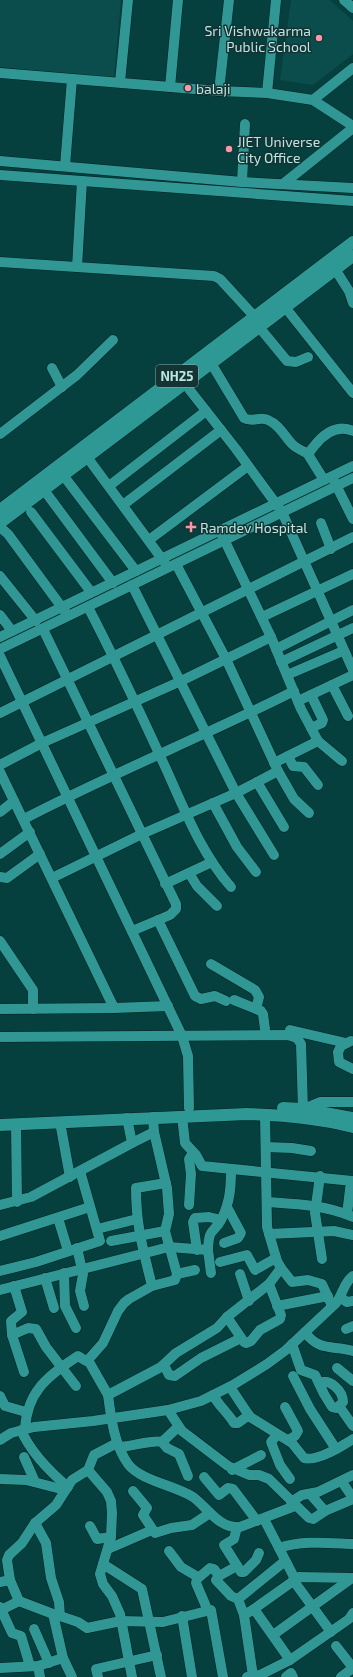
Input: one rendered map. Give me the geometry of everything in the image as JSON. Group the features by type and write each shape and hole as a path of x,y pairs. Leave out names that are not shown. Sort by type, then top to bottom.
{"main road":[{"name":"NH25","path":"1,519 44,490 185,384 353,242"},
{"name":"NH25","path":"1,519 257,322 285,307 335,269 352,260"},
{"path":"0,1125 153,1117 210,1107 303,1109 353,1118"},
{"path":"0,1116 185,1112 265,1115 334,1122 353,1127"}],"street":[{"path":"120,82 128,0"},
{"path":"170,87 178,0"},
{"path":"219,91 229,0"},
{"path":"267,93 276,0"},
{"path":"344,0 353,8"},
{"path":"313,100 353,68"},
{"path":"0,73 219,91 267,93 313,100 353,127 283,184"},
{"path":"65,166 72,79"},
{"path":"242,182 246,124"},
{"path":"0,161 242,182 353,188"},
{"path":"0,175 353,201"},
{"path":"77,267 82,181"},
{"path":"0,262 214,276 220,279 257,322 287,361 296,362 308,357"},
{"path":"335,269 349,291 353,303"},
{"path":"285,307 353,393"},
{"path":"0,434 77,375 113,340"},
{"path":"211,363 244,418 249,420 269,420 281,429 294,445 309,454 328,478 337,486 353,519"},
{"path":"52,368 62,387"},
{"path":"185,384 282,512 343,651 350,659 353,670"},
{"path":"109,486 206,411"},
{"path":"309,454 327,432 345,429 353,431"},
{"path":"123,505 221,430"},
{"path":"87,457 162,559 172,566 226,658 276,767 294,799 309,813"},
{"path":"149,540 248,466"},
{"path":"0,638 91,592 113,583 353,466"},
{"path":"63,475 136,571"},
{"path":"0,649 353,478"},
{"path":"44,490 113,583"},
{"path":"31,512 91,592"},
{"path":"1,519 8,534 69,616"},
{"path":"320,523 331,549"},
{"path":"220,531 262,617 311,728 318,741 342,761"},
{"path":"0,712 248,588 353,538"},
{"path":"262,617 353,574"},
{"path":"0,576 36,621"},
{"path":"132,585 236,793 274,855"},
{"path":"88,607 113,655 187,814 212,862 231,887"},
{"path":"276,649 353,610"},
{"path":"0,615 12,632"},
{"path":"281,662 353,628"},
{"path":"43,629 66,680 88,722 176,904 176,909 170,915 132,931"},
{"path":"0,765 42,743 181,681 271,637"},
{"path":"287,675 343,651"},
{"path":"0,656 66,797 96,856 182,1036 188,1056 185,1143 202,1166 320,1176 352,1181 350,1216 316,1206 267,1202"},
{"path":"24,819 66,797 160,756 251,713 296,696 311,695 353,675"},
{"path":"332,684 348,716"},
{"path":"311,695 323,720 311,728"},
{"path":"52,878 142,834 236,793 257,782 288,756 318,741"},
{"path":"288,756 293,766 304,767 318,785"},
{"path":"0,772 114,1008"},
{"path":"257,782 284,826"},
{"path":"0,812 14,801"},
{"path":"213,803 237,847 256,872"},
{"path":"0,854 30,832"},
{"path":"0,877 4,879 7,878 40,854"},
{"path":"165,884 212,862"},
{"path":"189,873 198,886 218,906"},
{"path":"158,920 195,996 201,999 216,996 256,1009 263,1014 265,1029"},
{"path":"0,941 33,990 33,1009"},
{"path":"212,964 255,990 259,997 256,1009"},
{"path":"0,1009 168,1006"},
{"path":"227,1036 240,1030 292,1030 350,1042"},
{"path":"0,1037 288,1035 300,1041 303,1050 303,1109 320,1102 353,1102"},
{"path":"350,1042 341,1046 338,1057 339,1062 353,1069"},
{"path":"265,1115 269,1234 276,1258 281,1268 292,1282 308,1280 322,1284 332,1306"},
{"path":"88,1360 103,1343 118,1311 129,1298 152,1286 175,1280 177,1274 166,1231 169,1214 166,1183 154,1132 153,1117"},
{"path":"127,1118 132,1143"},
{"path":"60,1122 70,1177"},
{"path":"16,1124 17,1202"},
{"path":"0,1205 17,1202 30,1197 154,1132"},
{"path":"266,1147 292,1148 311,1151"},
{"path":"189,1206 191,1174 189,1159 193,1153"},
{"path":"202,1250 209,1233 222,1220 227,1207 230,1194 231,1169"},
{"path":"0,1271 36,1262 100,1241 80,1171"},
{"path":"320,1176 316,1206 316,1220 319,1231 322,1259"},
{"path":"152,1286 139,1236 136,1188 166,1183"},
{"path":"0,1235 90,1207"},
{"path":"224,1243 238,1238 241,1233 227,1207"},
{"path":"211,1273 193,1222 195,1218 209,1217 222,1220"},
{"path":"58,1218 82,1269 83,1277 80,1291 84,1306"},
{"path":"97,1229 137,1219"},
{"path":"111,1241 166,1231"},
{"path":"269,1234 334,1231 353,1235"},
{"path":"0,1290 169,1247 202,1250"},
{"path":"220,1262 247,1255 255,1270 276,1258"},
{"path":"108,1394 141,1379 164,1365 176,1352 217,1328 227,1317 269,1284 281,1268"},
{"path":"177,1274 195,1270"},
{"path":"64,1274 65,1306 76,1328"},
{"path":"240,1274 249,1301"},
{"path":"0,1440 11,1433 23,1430 168,1410 201,1401 230,1387 267,1364 292,1344 341,1298 344,1286 353,1276"},
{"path":"45,1278 54,1308"},
{"path":"227,1317 244,1342 249,1343 260,1330 280,1319 281,1315 269,1284"},
{"path":"14,1286 22,1312 11,1321 12,1335 24,1372"},
{"path":"277,1306 328,1296"},
{"path":"341,1298 347,1302 353,1301"},
{"path":"12,1335 28,1328 36,1329 46,1347 76,1386"},
{"path":"304,1332 311,1341 320,1346 353,1351"},
{"path":"164,1365 169,1375 175,1376 201,1358 241,1338"},
{"path":"292,1344 301,1370 315,1375 319,1383 332,1407 336,1408 339,1406 344,1400 341,1394 328,1381 319,1383"},
{"path":"67,1488 47,1469 26,1441 23,1430 26,1412 42,1384 78,1356 86,1361 88,1360 108,1394 111,1418 118,1445 133,1470 188,1495 228,1527 237,1527 261,1520 293,1504 302,1495 310,1494 342,1482 353,1475"},
{"path":"337,1368 353,1381"},
{"path":"293,1376 310,1410 336,1449"},
{"path":"230,1387 249,1415 277,1435 288,1440 307,1459 336,1449 353,1439"},
{"path":"213,1395 219,1406 226,1410 234,1423 238,1423 249,1415"},
{"path":"0,1396 5,1406 26,1412"},
{"path":"339,1406 353,1426"},
{"path":"285,1407 298,1431 295,1436 288,1440"},
{"path":"168,1410 178,1427 232,1470 249,1475 259,1475 269,1479 293,1504 312,1519 325,1511 353,1499 342,1482"},
{"path":"162,1442 178,1427"},
{"path":"277,1435 271,1442 280,1465 290,1479"},
{"path":"188,1476 179,1454 167,1448 162,1442 157,1440 136,1446 118,1445 94,1455 88,1470 79,1474 67,1488 56,1505 35,1523 22,1543 9,1555 7,1560 5,1581 19,1601 78,1622 87,1628 121,1621 135,1620 151,1622 172,1620 182,1616 211,1610 223,1677"},
{"path":"232,1470 261,1455"},
{"path":"24,1457 35,1482"},
{"path":"88,1470 107,1492 111,1501 111,1537 100,1574 103,1584 112,1596 121,1621 132,1677"},
{"path":"204,1477 219,1495 228,1488 233,1489 261,1520 294,1579 312,1607 331,1632"},
{"path":"0,1479 35,1482 67,1488"},
{"path":"133,1491 147,1508 143,1515 155,1533 171,1528 192,1525 210,1513"},
{"path":"310,1494 325,1511"},
{"path":"35,1523 46,1543 51,1578 59,1602 56,1615 63,1658 72,1677"},
{"path":"90,1526 97,1539 111,1537"},
{"path":"237,1527 234,1539 224,1545 241,1572 244,1572 256,1560 259,1553"},
{"path":"108,1549 152,1530"},
{"path":"278,1548 304,1543 353,1544"},
{"path":"169,1551 181,1567 198,1577"},
{"path":"238,1599 285,1561"},
{"path":"103,1564 142,1589 151,1622 161,1677"},
{"path":"237,1566 219,1576 217,1582 231,1596 238,1599 244,1615 250,1676 260,1675 287,1662 349,1619 353,1612"},
{"path":"208,1611 196,1582 198,1577 210,1568 214,1569 219,1576"},
{"path":"244,1615 298,1577 352,1578"},
{"path":"273,1635 352,1578"},
{"path":"19,1601 1,1608 13,1635 21,1636 40,1677"},
{"path":"254,1609 273,1635 287,1662 290,1676"},
{"path":"182,1616 192,1677"},
{"path":"34,1629 49,1663"},
{"path":"336,1646 348,1673"},
{"path":"98,1677 96,1669 157,1656"},
{"path":"4,1671 49,1663 63,1658"}],"shaded area":[{"path":"0,0 121,0 114,78 0,67"},
{"name":"Sri Vishwakarma Public School","path":"291,0 330,0 353,21 353,54 313,85 280,80"}],"place":[{"name":"Sri Vishwakarma Public School","path":"319,38"},
{"name":"balaji","path":"188,88"},
{"name":"JIET Universe City Office","path":"229,149"},
{"name":"Ramdev Hospital","path":"191,527"}]}
